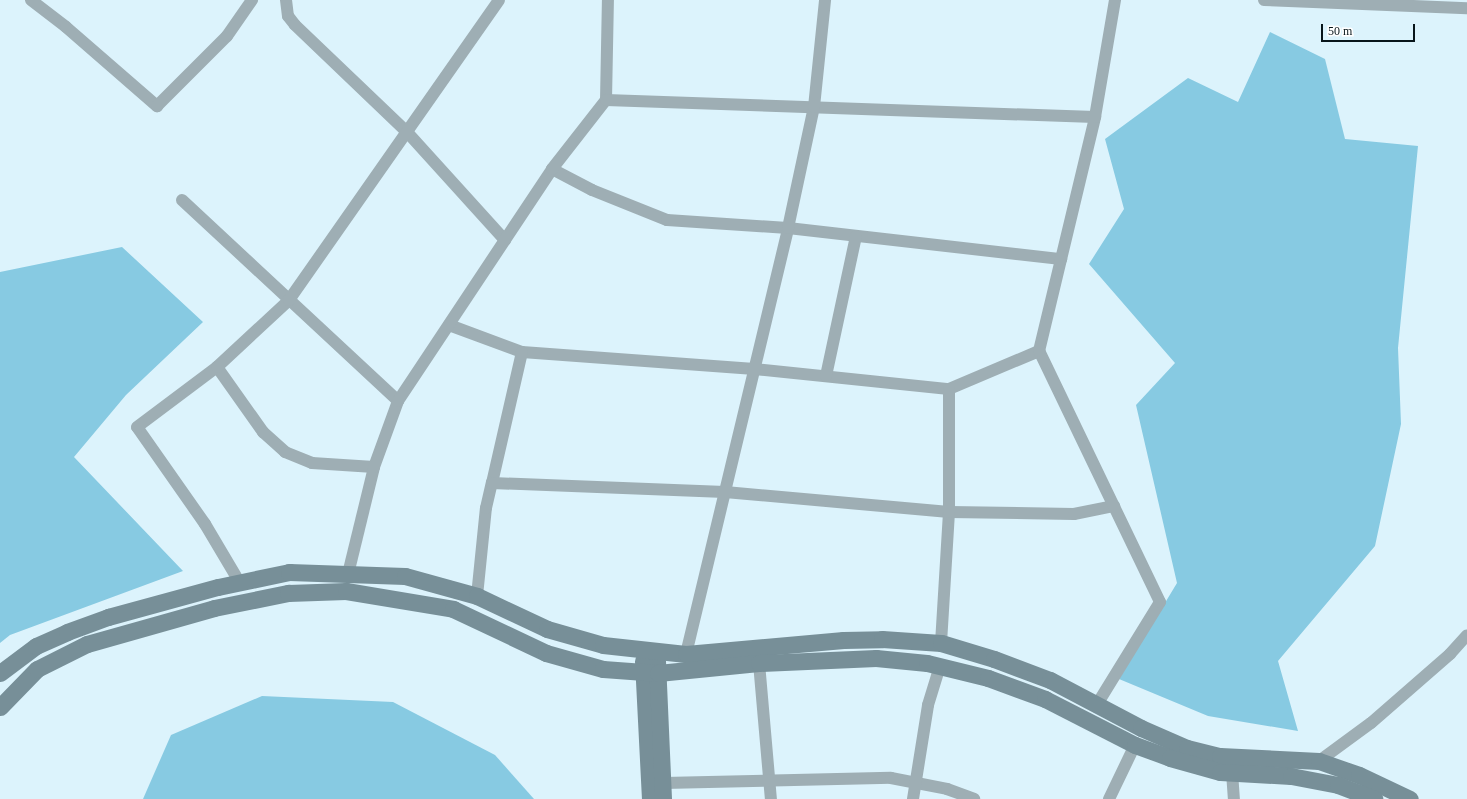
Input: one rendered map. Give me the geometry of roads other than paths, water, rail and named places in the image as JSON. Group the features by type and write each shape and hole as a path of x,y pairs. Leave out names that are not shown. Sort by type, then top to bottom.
{"street":[{"path":"31,0 66,27 157,106 227,36 252,0"},
{"path":"286,0 288,16 295,25 407,132 505,240"},
{"path":"240,583 205,524 138,427 217,367 289,300 499,0"},
{"path":"348,574 374,466 398,401 552,170 606,100 608,0"},
{"path":"686,654 788,228 814,107 825,0"},
{"path":"1096,706 1160,602 1040,351 1095,117 1115,0"},
{"path":"1264,0 1467,8"},
{"path":"606,100 1095,117"},
{"path":"552,170 592,190 667,220 788,228 1061,259"},
{"path":"182,200 398,401"},
{"path":"826,376 856,236"},
{"path":"449,324 522,352 754,369 949,389 1040,351"},
{"path":"477,596 486,508 522,352"},
{"path":"217,367 263,432 285,452 312,463 374,466"},
{"path":"941,643 950,512 949,389"},
{"path":"492,483 725,492 950,512 1074,514 1114,506"},
{"path":"0,673 36,646 66,632 108,617 240,583 289,572 405,576 477,596 547,628 604,645 686,654 843,640 882,639 941,643 994,658 1050,680 1096,706 1187,748 1220,756 1319,760 1359,775 1410,799"},
{"path":"0,707 37,669 87,644 214,608 296,593 346,591 453,610 546,653 603,669 650,672 759,663 876,658 940,666 988,678 1045,699 1135,746 1170,758 1232,772 1290,776 1338,785 1373,799"},
{"path":"1319,760 1371,723 1450,654 1467,635"},
{"path":"650,650 650,799"},
{"path":"759,663 771,779 771,799"},
{"path":"913,799 928,706 940,666"},
{"path":"650,672 664,791 771,779 891,778 946,789 974,799"},
{"path":"1109,799 1135,746"},
{"path":"1232,772 1234,799"}]}
